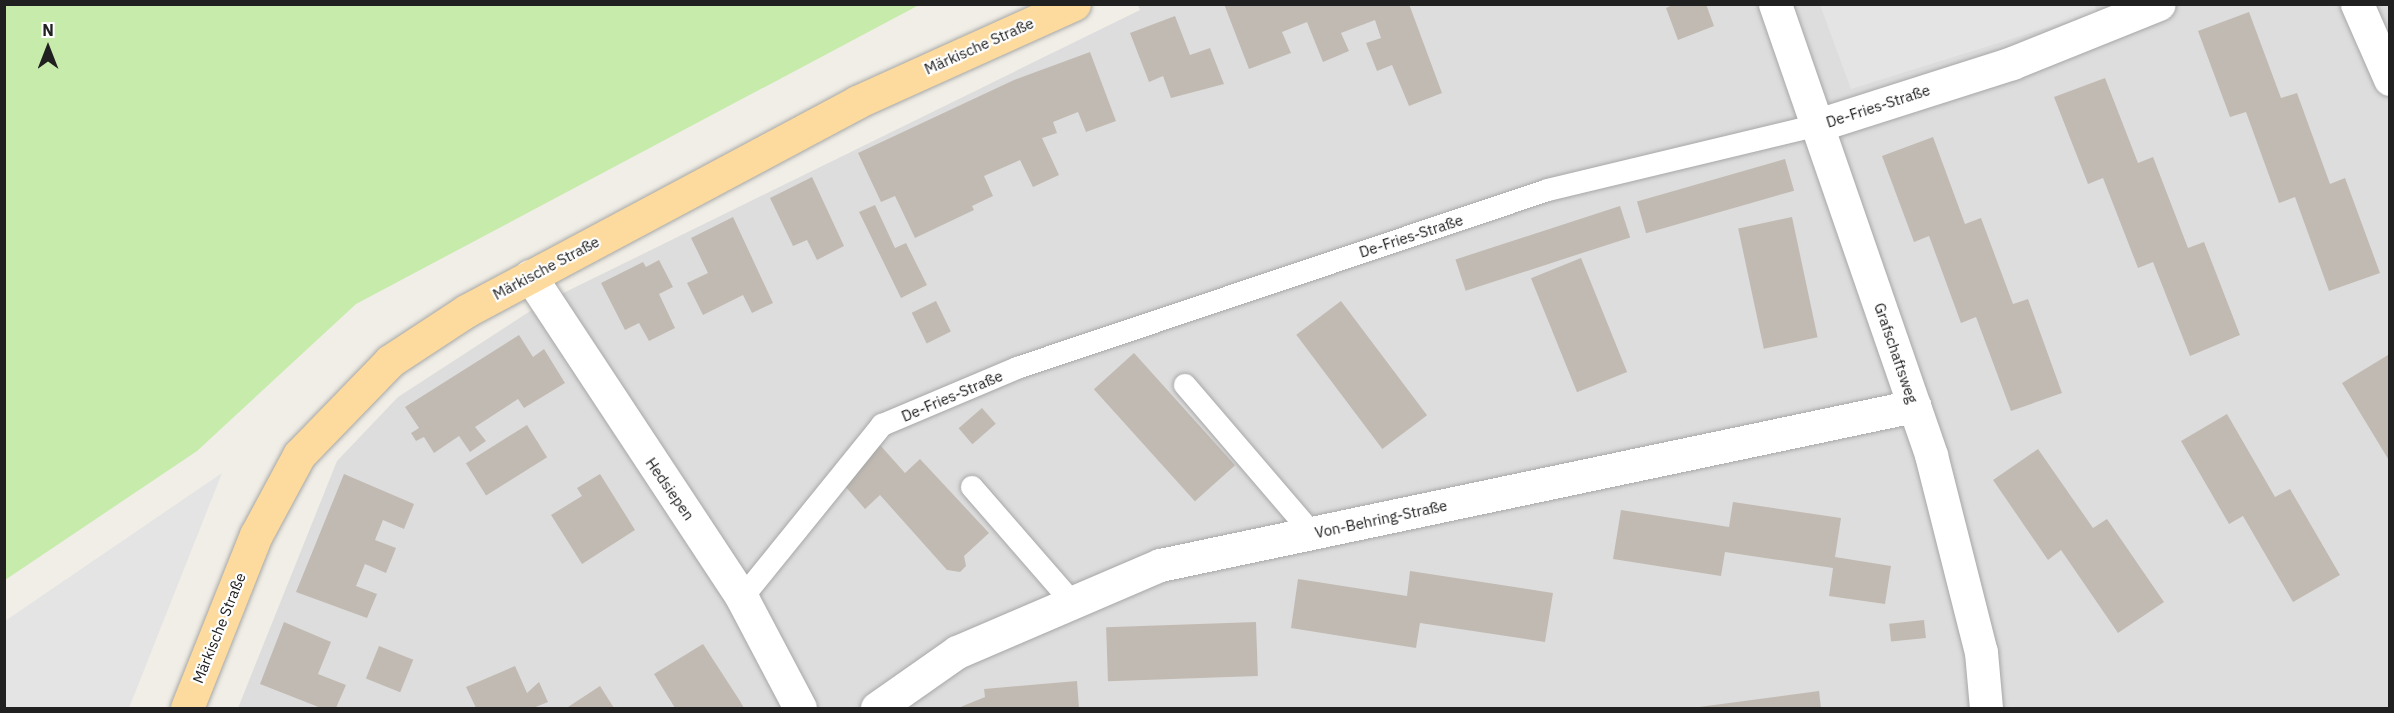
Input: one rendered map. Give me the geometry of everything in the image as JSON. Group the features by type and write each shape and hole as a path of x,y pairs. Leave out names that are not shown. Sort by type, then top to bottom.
{"main road":[{"name":"Märkische Straße","path":"187,708 256,535 299,455 390,361 530,276 857,102 1074,4"}],"street":[{"name":"Grafschaftsweg","path":"1775,4 1914,406 1981,652 1986,708"},
{"name":"De-Fries-Straße","path":"1818,125 2012,63 2159,4"},
{"path":"2357,4 2390,80"},
{"name":"Hedsiepen","path":"530,276 742,598 800,708"},
{"name":"Von-Behring-Straße","path":"877,708 957,652 1160,565 1914,406"}],"lane":[{"name":"De-Fries-Straße","path":"742,598 882,425 1017,368 1548,190 1818,125"},
{"path":"1185,385 1312,533"},
{"path":"972,487 1072,602"}],"shaded area":[{"path":"2094,4 2097,12 1851,89 1820,5"},
{"path":"1138,5 2389,5 2389,708 238,708 337,461 398,397 541,304 1140,10"},
{"path":"222,473 129,708 5,708 5,621"}],"green space":[{"path":"5,4 919,5 356,304 197,451 5,580"}],"building":[{"path":"1224,4 1409,4 1442,93 1409,106 1392,65 1377,71 1366,43 1381,38 1375,20 1341,33 1349,51 1323,62 1307,22 1282,32 1291,53 1249,69"},
{"path":"1675,4 1706,4 1714,26 1678,40 1666,8"},
{"path":"2249,12 2281,98 2297,93 2330,184 2345,178 2380,273 2329,291 2295,197 2279,203 2246,112 2230,117 2198,31"},
{"path":"1175,16 1190,55 1210,48 1224,84 1171,98 1163,76 1149,82 1130,33"},
{"path":"1090,52 1116,121 1086,132 1078,112 1053,122 1057,133 1042,138 1059,175 1033,187 1020,160 984,176 993,196 972,206 974,210 915,238 895,196 881,202 858,153 1014,80"},
{"path":"2105,78 2138,163 2153,157 2188,248 2204,242 2240,335 2190,356 2153,262 2138,268 2103,178 2088,184 2054,97"},
{"path":"1933,137 1965,224 1981,218 2013,304 2028,299 2062,393 2011,411 1976,317 1961,323 1929,236 1914,242 1882,156"},
{"path":"1785,159 1794,191 1646,233 1637,201"},
{"path":"812,177 844,246 817,260 807,240 793,246 770,198"},
{"path":"875,205 895,248 906,243 927,285 901,298 859,212"},
{"path":"1620,206 1630,237 1466,291 1455,259"},
{"path":"733,217 773,303 752,313 743,295 703,315 687,283 708,273 691,238"},
{"path":"1792,217 1818,337 1764,349 1738,228"},
{"path":"1581,258 1627,372 1577,392 1531,278"},
{"path":"659,260 673,287 659,294 675,328 649,341 639,323 625,330 601,283 643,262 646,267"},
{"path":"936,301 951,332 927,343 912,313"},
{"path":"1341,301 1427,415 1382,449 1296,335"},
{"path":"519,335 533,357 544,349 565,383 524,408 518,399 475,427 486,441 470,452 459,436 434,453 424,437 416,441 411,433 419,428 405,407"},
{"path":"1134,353 1235,465 1195,501 1094,389"},
{"path":"2388,355 2390,357 2390,462 2342,383"},
{"path":"982,408 996,424 972,444 959,428"},
{"path":"2227,414 2275,497 2290,489 2340,575 2293,602 2243,516 2229,524 2181,441"},
{"path":"527,425 547,457 486,495 466,463"},
{"path":"880,445 905,473 920,459 989,533 964,556 966,566 960,572 947,570 880,495 865,509 845,486"},
{"path":"2038,449 2093,528 2107,519 2164,602 2118,633 2061,550 2048,560 1993,480"},
{"path":"344,474 414,504 404,529 383,520 375,540 396,548 386,573 365,564 356,586 377,594 367,618 296,592"},
{"path":"600,474 635,530 582,564 551,515 582,496 577,488"},
{"path":"1733,502 1841,518 1835,557 1891,566 1885,604 1829,596 1833,568 1725,552 1721,576 1613,559 1621,510 1729,527"},
{"path":"1410,571 1553,593 1545,642 1420,623 1416,648 1291,628 1298,579 1407,596"},
{"path":"1924,620 1926,638 1891,642 1889,624"},
{"path":"284,622 331,642 318,674 346,685 336,708 321,708 260,684"},
{"path":"1256,622 1258,676 1108,681 1106,627"},
{"path":"703,644 744,708 675,708 654,674"},
{"path":"379,646 413,660 400,692 366,678"},
{"path":"515,666 527,693 539,682 548,702 533,708 476,708 466,687"},
{"path":"1077,681 1079,708 958,708 985,697 984,689"},
{"path":"600,686 614,708 568,707"},
{"path":"1819,691 1821,708 1699,708 1699,707"}]}
